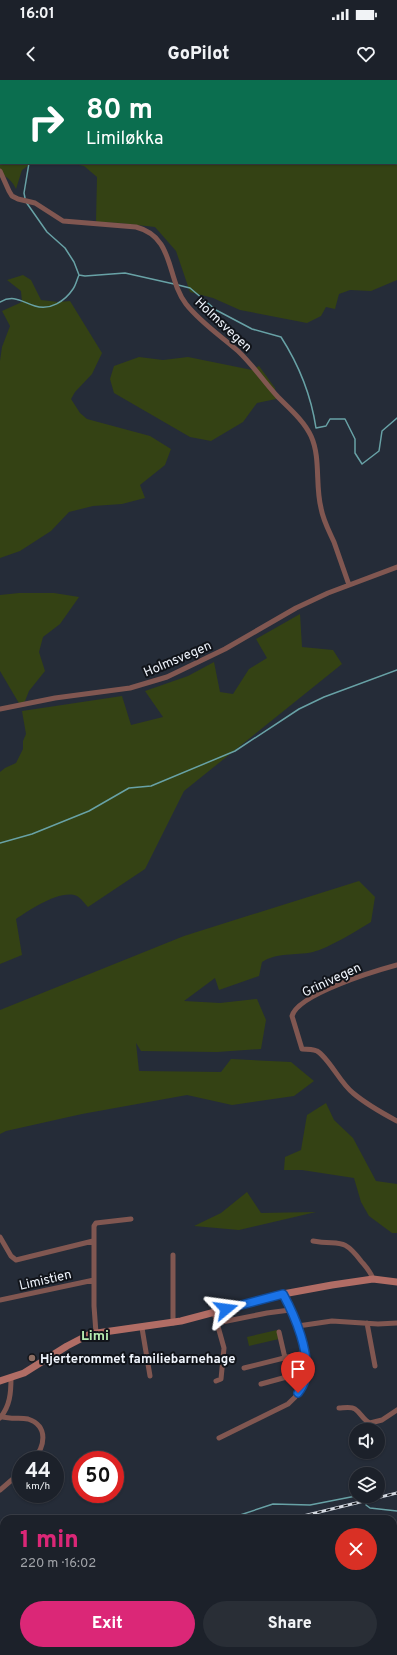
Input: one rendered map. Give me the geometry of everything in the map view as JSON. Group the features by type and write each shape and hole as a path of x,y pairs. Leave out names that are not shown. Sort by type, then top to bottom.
{"main road":[{"path":"0,1381 24,1373 80,1338 96,1333 173,1323 283,1294 373,1279 397,1282"}],"street":[{"name":"Holmsvegen","path":"0,171 9,191 15,198 35,203 63,221 136,227 152,233 159,240 165,249 176,287 183,300 194,314 244,357 307,429 313,441 316,455 318,492 321,509 349,585"},
{"name":"Holmsvegen","path":"0,709 55,698 130,688 167,677 225,649 296,608 349,585 397,567"},
{"name":"Grinivegen","path":"397,965 365,974 310,998 296,1010 292,1016 302,1049 317,1051 352,1093 378,1111 397,1121"},
{"path":"96,1333 94,1306 94,1226 96,1224 131,1219"},
{"path":"0,1237 11,1256 16,1260 93,1241"},
{"path":"313,1241 347,1245 371,1273 373,1279"},
{"path":"173,1255 173,1323"},
{"name":"Limistien","path":"0,1300 94,1280"},
{"path":"219,1438 288,1404 294,1400 303,1385 306,1372 304,1353 298,1326 283,1294"},
{"path":"215,1322 290,1310"},
{"path":"214,1312 215,1322 224,1348 221,1379 216,1381"},
{"path":"298,1326 332,1322 397,1322"},
{"path":"367,1323 375,1366"},
{"path":"142,1328 150,1376"},
{"path":"279,1332 285,1358"},
{"path":"246,1360 246,1367 304,1353"},
{"path":"260,1384 306,1372"},
{"path":"11,1378 10,1400 0,1417 10,1419 26,1419 32,1421 40,1427 44,1439 40,1451"},
{"path":"339,1408 352,1407 356,1409 363,1419 370,1423 382,1420 397,1410"},
{"path":"0,1490 12,1480"}],"green space":[{"path":"0,164 31,164 22,170 16,189 10,180 0,174"},
{"path":"73,164 397,164 397,280 371,291 350,290 339,294 335,309 326,307 321,316 307,323 240,310 213,298 190,292 176,251 155,227 96,222 97,177 84,166"},
{"path":"23,275 31,280 41,300 58,302 70,301 102,353 92,374 75,392 71,399 80,413 87,419 150,436 171,449 165,465 140,485 145,498 122,504 93,506 69,512 51,531 20,551 0,558 0,361 2,347 10,326 2,311 22,302 21,291 7,280"},
{"path":"139,357 163,360 188,357 252,370 259,366 275,388 276,399 257,403 243,422 211,441 190,437 114,393 110,379 114,366"},
{"path":"19,593 54,593 79,597 60,624 43,637 39,652 45,671 29,691 25,701 20,705 0,671 0,595"},
{"path":"300,614 302,647 333,650 342,664 184,791 145,869 88,907 77,896 62,895 45,902 16,919 22,955 0,964 0,772 16,763 23,749 23,741 26,734 22,711 122,696 131,725 163,717 145,691 188,676 214,662 220,692 233,694 249,669 267,658 256,639"},
{"path":"359,881 375,897 371,922 342,939 319,950 306,953 280,955 268,959 262,962 259,976 219,990 215,978 184,1001 220,1003 257,999 266,1020 261,1049 217,1052 141,1051 136,1043 139,1071 221,1072 231,1059 291,1062 314,1081 294,1096 232,1105 187,1095 82,1114 6,1131 0,1134 0,1010 184,936"},
{"path":"326,1103 334,1120 353,1138 376,1181 397,1184 397,1233 392,1233 369,1216 361,1202 354,1178 302,1170 284,1170 285,1157 301,1150 307,1115"},
{"path":"247,1192 261,1213 316,1212 239,1230 194,1226 221,1213"},
{"path":"277,1330 279,1339 249,1346 247,1337"}],"waterway":[{"path":"25,198 24,193 29,164"},
{"path":"26,202 47,232 65,248 74,262 79,275 85,276 125,273 174,284"},
{"path":"0,302 14,299 35,306 52,306 57,304 70,293 75,286 79,275"},
{"path":"178,285 190,288 216,310 252,329 281,337 299,369 311,404 316,428 326,426 330,419 345,419 355,439 355,453 362,464 379,451 382,431 397,418"},
{"path":"0,843 32,834 89,811 129,788 151,786 235,751 299,709 324,697 397,670"},
{"path":"240,1515 273,1504 310,1505 349,1497"},
{"path":"366,1505 370,1508 397,1511"}],"railway":[{"path":"307,1515 397,1493"}],"place":[{"name":"Hjerterommet familiebarnehage","path":"32,1358"}],"district":[{"name":"Limi","path":"95,1335"}],"route":[{"path":"226,1309 283,1294 298,1326 306,1366 303,1385 298,1393"}]}
